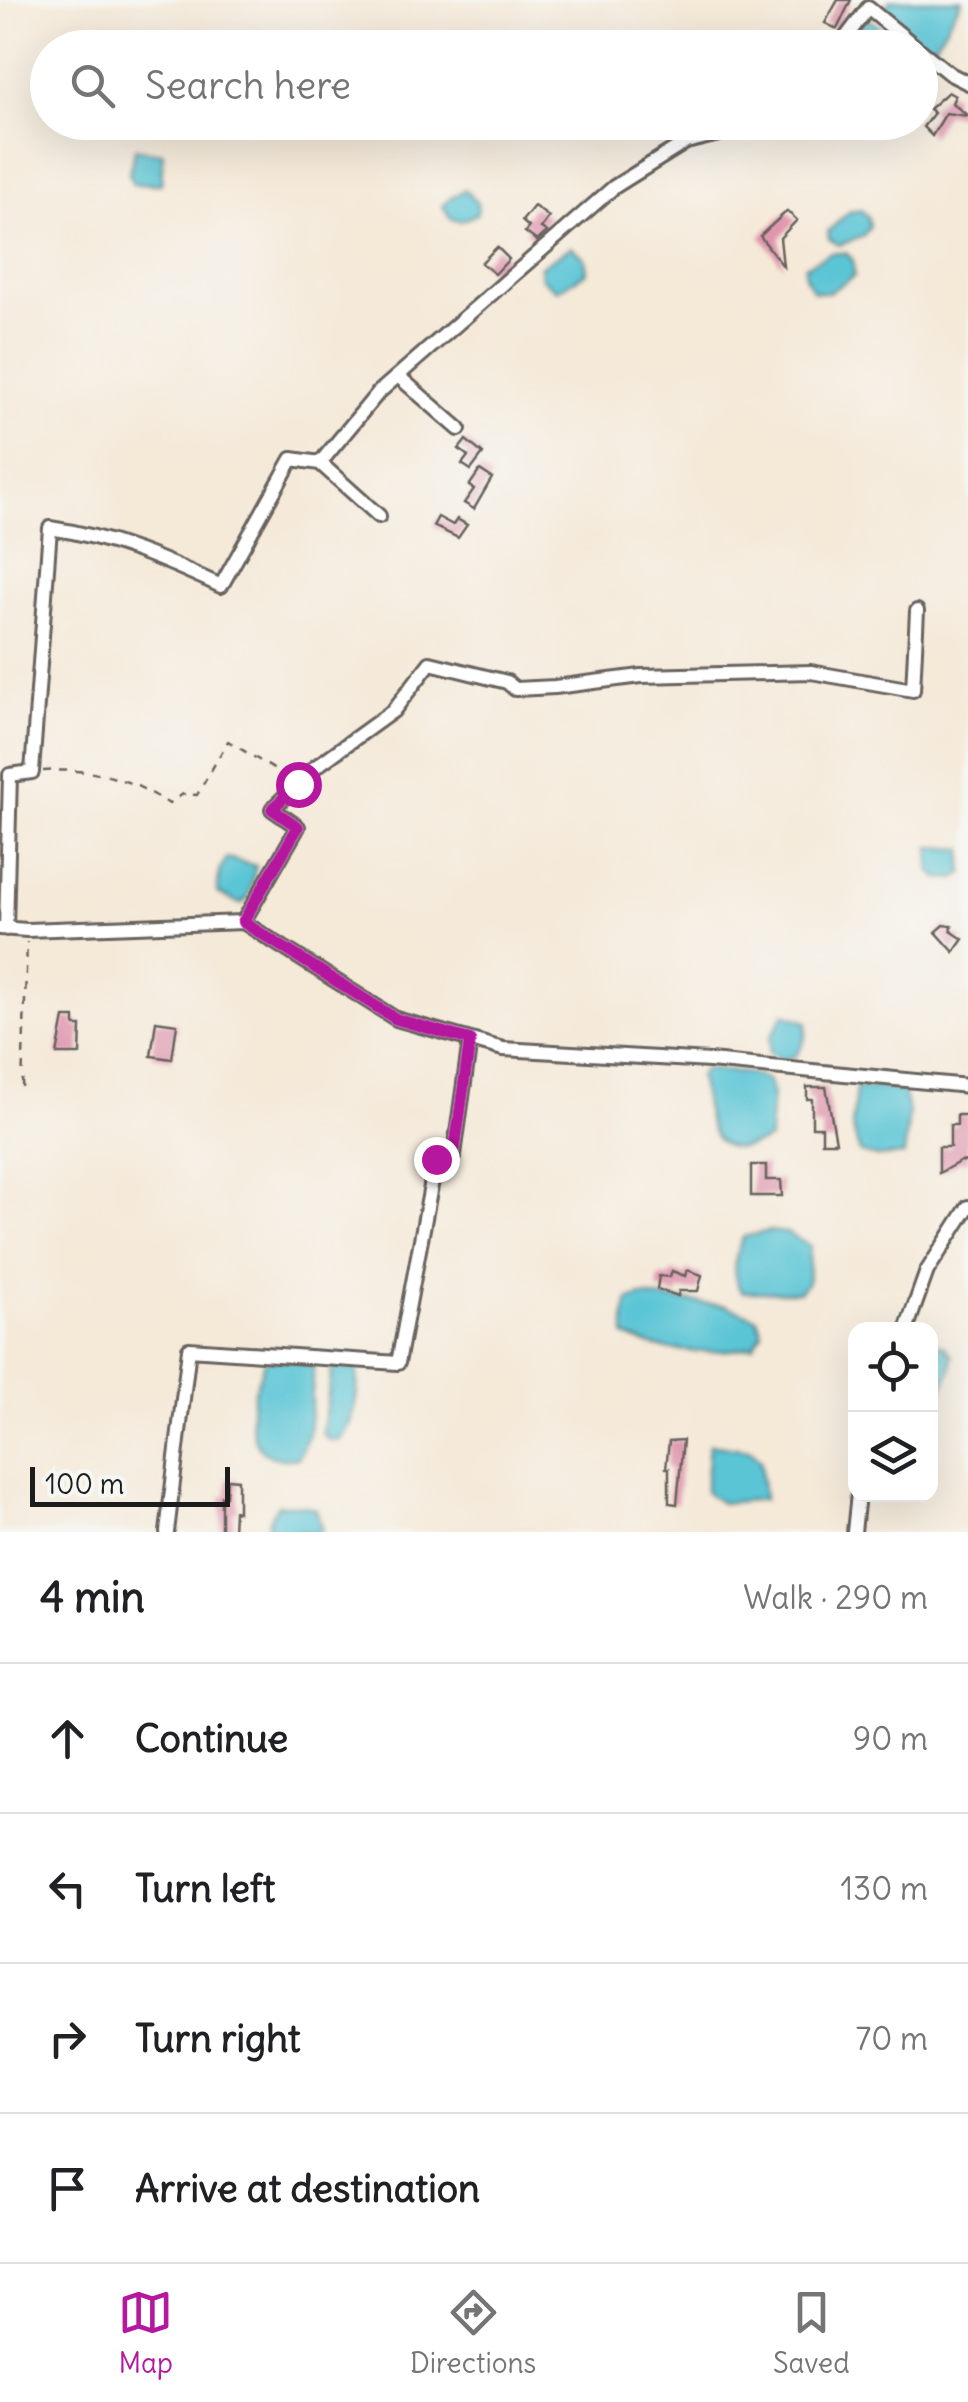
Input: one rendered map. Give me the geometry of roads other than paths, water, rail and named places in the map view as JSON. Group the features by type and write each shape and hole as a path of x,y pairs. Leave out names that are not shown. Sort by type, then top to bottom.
{"street":[{"path":"852,30 868,8 895,30"},
{"path":"938,64 968,83"},
{"path":"320,463 378,393 614,187 694,140"},
{"path":"398,376 459,429"},
{"path":"379,516 320,463 292,459 221,586 144,550 50,528 32,772 10,775 3,929 243,922 396,1019 503,1049 710,1062 968,1086"},
{"path":"243,922 298,827 272,809 314,768 393,711 430,663 507,682 516,688 641,676 811,672 913,690 917,611"},
{"path":"167,1532 188,1349 398,1363 436,1159 454,1155 470,1040"},
{"path":"909,1322 927,1271 968,1207"},
{"path":"854,1532 857,1502"}],"water":[{"path":"890,0 962,0 938,40 938,30 905,30 883,14"},
{"path":"868,18 883,30 858,30"},
{"path":"135,149 163,153 161,184 133,184 129,173"},
{"path":"465,190 478,204 477,214 461,221 451,219 443,206"},
{"path":"861,210 870,227 862,237 839,245 829,239 828,231 849,212"},
{"path":"571,247 585,258 587,272 557,290 541,278 540,267"},
{"path":"831,253 846,253 853,260 854,276 828,293 813,291 805,276 805,266"},
{"path":"931,847 963,849 963,873 955,879 937,878 930,869"},
{"path":"227,858 256,866 248,898 241,904 217,893 220,870"},
{"path":"784,1014 807,1022 807,1027 794,1057 780,1059 769,1053 770,1038"},
{"path":"704,1069 752,1074 767,1080 772,1091 769,1139 733,1148 722,1144 714,1135 705,1109 699,1077"},
{"path":"887,1087 903,1092 909,1113 904,1155 877,1157 860,1153 852,1127 856,1088"},
{"path":"769,1231 787,1233 810,1246 808,1282 799,1292 742,1292 738,1285 735,1265 743,1237"},
{"path":"642,1296 727,1306 757,1318 762,1333 754,1346 722,1351 688,1351 640,1342 625,1336 625,1315 629,1300"},
{"path":"938,1345 952,1355 951,1371 938,1397"},
{"path":"266,1360 288,1360 314,1367 309,1434 298,1458 278,1458 264,1452 255,1441 252,1410"},
{"path":"332,1368 357,1369 355,1407 339,1441 329,1440 322,1433"},
{"path":"709,1444 750,1450 760,1461 764,1499 721,1503 705,1492"},
{"path":"278,1505 316,1509 322,1532 267,1532 269,1519"}]}
